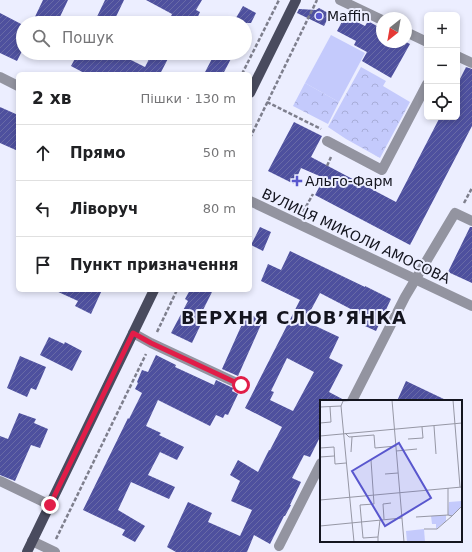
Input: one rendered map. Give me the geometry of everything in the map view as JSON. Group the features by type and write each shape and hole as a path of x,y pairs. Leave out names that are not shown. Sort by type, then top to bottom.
{"main road":[{"path":"252,89 296,0"},
{"path":"27,552 153,292"}],"street":[{"path":"340,0 376,17"},
{"path":"412,35 424,41"},
{"path":"460,57 472,63"},
{"path":"0,77 16,85"},
{"path":"327,141 382,170 424,90"},
{"name":"ВУЛИЦЯ МИКОЛИ АМОСОВА","path":"252,202 472,306"},
{"path":"352,400 404,297 455,213 472,221"},
{"path":"133,333 151,343 241,385"},
{"path":"279,546 320,465"},
{"path":"0,481 50,505"},
{"path":"32,541 53,551"}],"path":[{"path":"252,54 279,0"},
{"path":"252,134 317,0"},
{"path":"243,72 249,60"},
{"path":"267,102 330,134 327,141"},
{"path":"298,224 313,194"},
{"path":"53,551 176,292"}],"green space":[{"path":"331,35 365,53 339,102 305,83"},
{"path":"361,67 386,81 383,86 410,102 380,158 328,127"},
{"path":"305,83 339,102 328,124 293,106"}],"building":[{"path":"43,0 68,0 60,16 35,16"},
{"path":"105,0 124,0 116,16 97,16"},
{"path":"146,0 202,0 196,10 200,12 198,16 171,16 172,14"},
{"path":"243,6 256,13 252,21 252,16 237,16"},
{"path":"319,8 330,14 324,26 297,13 299,9 316,10"},
{"path":"0,13 16,21 16,60 18,60 17,61 0,53"},
{"path":"345,16 365,26 368,21 376,26 376,48 408,48 391,78 362,61 367,52 354,45 356,41 337,31"},
{"path":"74,60 131,60 145,67 148,60 167,60 161,72 82,72 71,66"},
{"path":"211,60 230,60 224,72 205,72"},
{"path":"466,67 472,69 472,126 410,245 315,195 324,178 301,168 294,184 268,171 294,122 322,136 311,157 396,202 438,120 460,120 460,79"},
{"path":"0,107 16,114 16,150 0,143"},
{"path":"260,227 271,232 263,251 252,246"},
{"path":"470,227 472,227 472,283 448,272"},
{"path":"290,251 391,299 376,331 365,326 368,318 320,293 305,321 339,337 329,358 343,365 329,392 344,400 320,400 320,437 310,457 304,455 292,478 301,482 291,505 270,544 254,535 247,552 176,552 167,547 188,502 212,513 208,522 240,536 252,510 231,501 240,481 230,475 238,460 258,472 282,427 245,408 300,300 261,281 268,264 281,270","holes":["287,358 314,372 293,411 270,400 274,392 271,391"]},
{"path":"58,292 101,292 91,314 75,306 78,301"},
{"path":"189,292 212,292 198,320 202,322 192,343 171,333 188,301 185,299"},
{"path":"247,313 263,320 238,376 222,369"},
{"path":"49,337 64,344 65,342 82,351 72,371 40,355"},
{"path":"156,355 176,365 175,367 214,385 216,380 233,388 232,391 238,394 228,415 225,414 223,418 216,415 210,426 158,400 146,426 161,433 159,435 184,447 177,460 160,452 148,475 175,487 169,499 131,482 118,510 145,526 135,542 122,535 125,530 83,510 128,418 129,419 142,393 135,389 142,370 148,372"},
{"path":"20,356 46,367 36,390 31,388 27,397 7,388"},
{"path":"406,381 446,400 397,400"},
{"path":"19,413 36,419 34,423 48,429 40,448 31,445 15,481 0,475 0,436 8,439"}],"place":[{"name":"Maffin","path":"319,16"},
{"name":"Альго-Фарм","path":"297,181"}],"district":[{"name":"ВЕРХНЯ СЛОВ’ЯНКА","path":"294,317"}],"route":[{"path":"50,505 133,333 151,343 241,385"}]}
